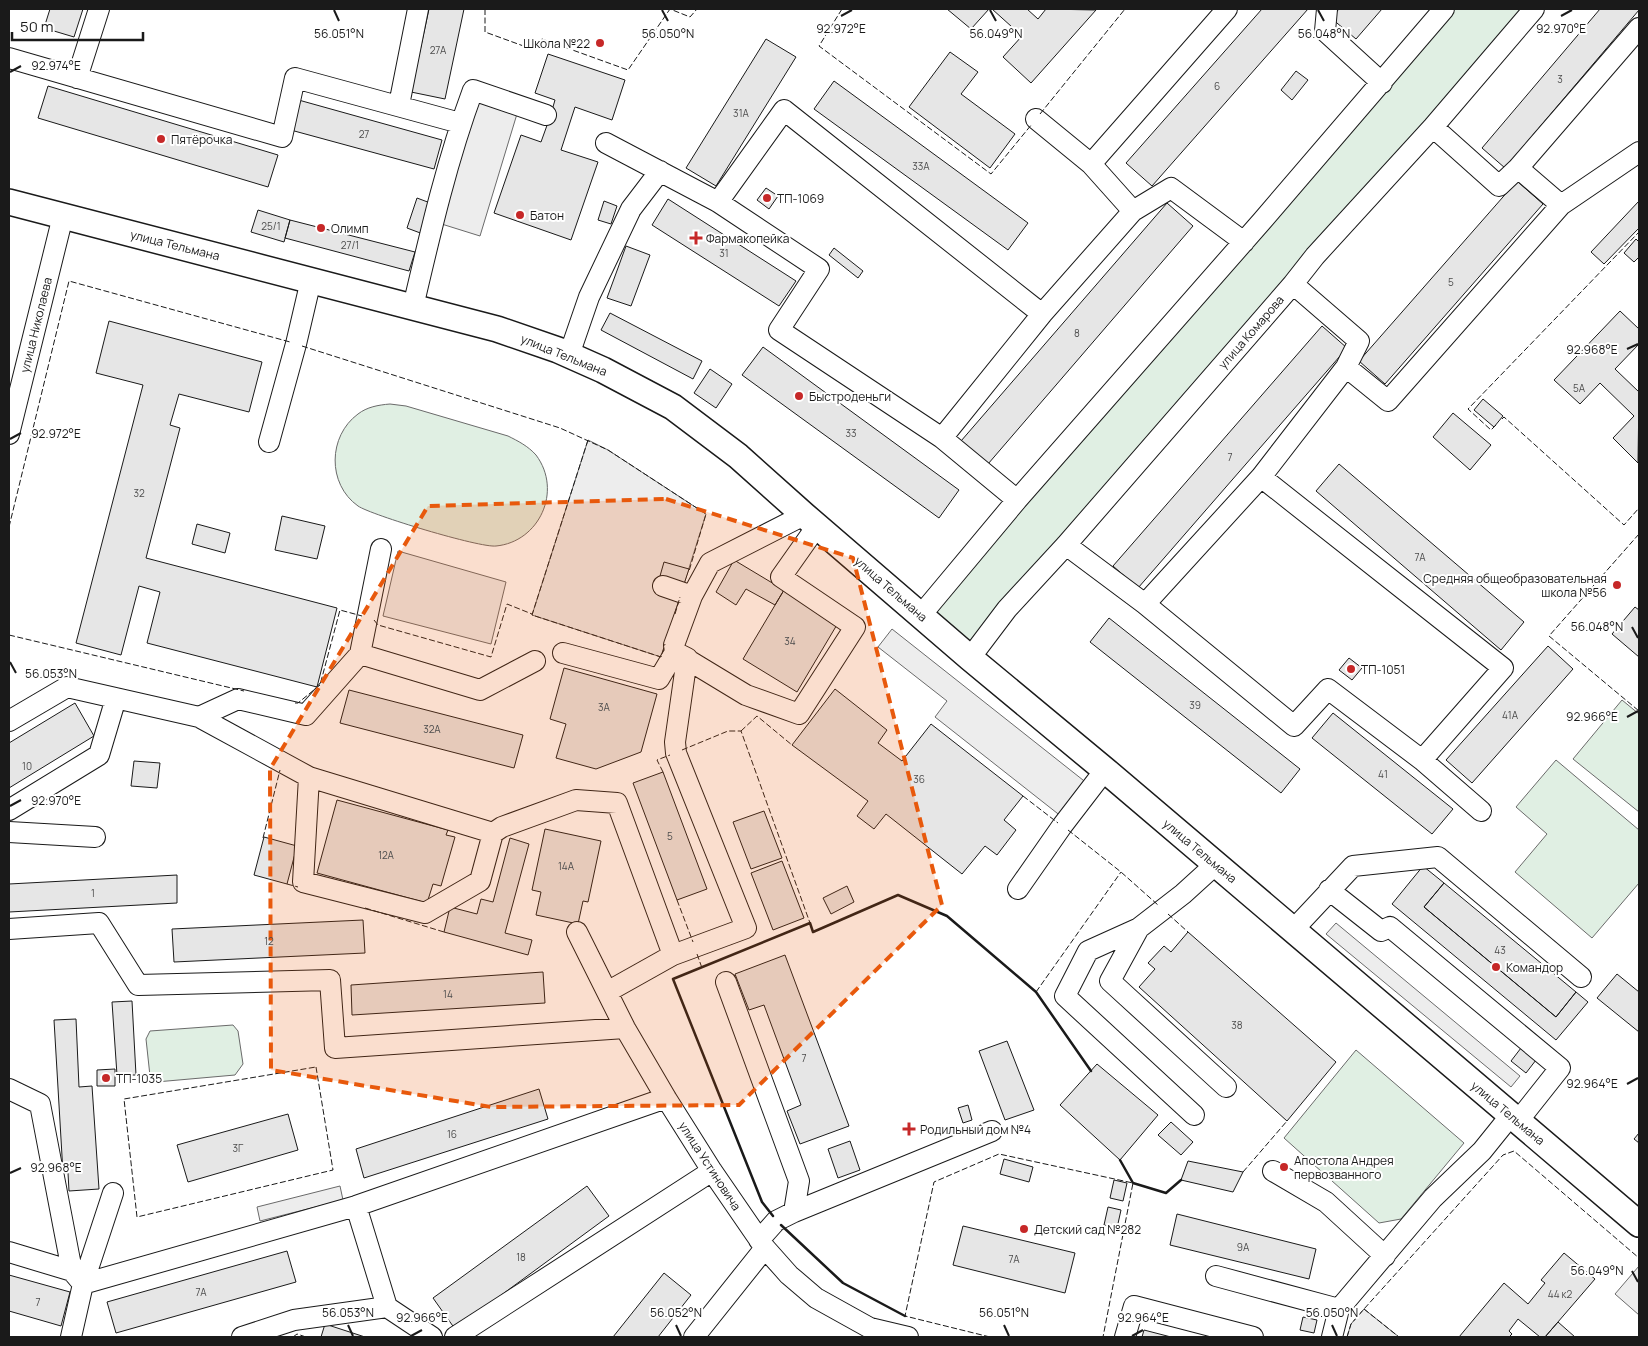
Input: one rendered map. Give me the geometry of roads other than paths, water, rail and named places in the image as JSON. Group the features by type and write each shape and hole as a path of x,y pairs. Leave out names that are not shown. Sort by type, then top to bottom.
{"main road":[{"name":"улица Тельмана","path":"9,202 497,329 558,350 603,370 673,407 738,456 970,658 1105,770 1639,1224"}],"street":[{"path":"77,78 99,9"},
{"path":"398,106 418,9"},
{"path":"1091,164 1227,9"},
{"path":"1327,9 1325,31 1382,83"},
{"path":"921,614 1017,500 1244,242 1444,9"},
{"name":"улица Комарова","path":"970,658 1007,609 1066,546 1293,284 1315,256 1433,128 1534,9"},
{"path":"1433,128 1499,186 1518,168 1639,28"},
{"path":"9,58 282,137 294,78 460,124"},
{"path":"413,307 460,124 473,90 546,115"},
{"path":"718,202 784,110 1042,314"},
{"path":"1036,119 1091,164 1133,211"},
{"path":"606,143 718,202 819,269 779,330 942,438 1017,500"},
{"path":"1346,367 1388,401 1561,205 1639,152"},
{"path":"1518,168 1561,205"},
{"path":"569,355 589,298 631,208 660,171"},
{"path":"942,438 1042,314 1133,211 1171,188 1244,242"},
{"name":"улица Николаева","path":"9,434 63,216"},
{"path":"269,442 296,344 311,280"},
{"path":"1145,604 1261,477 1346,367 1359,341 1293,284"},
{"path":"1261,477 1504,668 1422,760"},
{"path":"810,520 780,577 855,627 799,714 746,694 681,655 674,645 692,596 710,563 810,520"},
{"path":"1066,546 1145,604 1294,726 1328,689 1422,760 1481,811"},
{"path":"200,717 238,700 306,715 360,654 381,549"},
{"path":"663,586 692,596"},
{"path":"563,653 659,679 681,655"},
{"path":"360,654 480,690 534,662"},
{"path":"607,992 673,955 746,928 676,753 674,742 681,655"},
{"path":"9,721 67,687 200,717 309,777 493,833"},
{"path":"9,810 99,755 116,698"},
{"path":"1018,889 1062,826 1105,770"},
{"path":"309,777 303,882 425,913 480,881 493,833 502,827 576,800 617,803 673,955"},
{"path":"9,832 95,837"},
{"path":"1293,930 1353,866 1438,857 1581,977"},
{"path":"1194,1116 1065,996 1088,951 1139,928 1183,894 1216,864"},
{"path":"1329,890 1381,932 1390,927 1560,1068 1515,1118 1433,1198 1339,1309 1332,1337"},
{"path":"9,929 99,923 138,985 330,980 335,1048 625,1028"},
{"path":"1139,928 1110,981 1226,1087"},
{"name":"улица Устиновича","path":"577,932 625,1028 666,1098 712,1171 762,1244 789,1275 816,1298 869,1332 908,1337"},
{"path":"726,982 799,1181 794,1212"},
{"path":"9,1089 40,1104 77,1277"},
{"path":"9,1252 77,1277 356,1206 666,1098"},
{"path":"694,1337 762,1244 776,1221 992,1131"},
{"path":"455,1337 712,1171"},
{"path":"1273,1171 1326,1202 1384,1256"},
{"path":"71,1337 77,1277 113,1193"},
{"path":"356,1206 386,1306 432,1337"},
{"path":"1216,1276 1339,1309"},
{"path":"242,1337 294,1320 386,1306"},
{"path":"1126,1337 1134,1306 1253,1337"}],"place":[{"name":"Школа №22","path":"600,43"},
{"name":"Пятёрочка","path":"161,139"},
{"name":"ТП-1069","path":"767,198"},
{"name":"Батон","path":"520,215"},
{"name":"Олимп","path":"321,228"},
{"name":"Фармакопейка","path":"696,238"},
{"name":"Быстроденьги","path":"799,396"},
{"name":"Средняя общеобразовательная школа №56","path":"1617,585"},
{"name":"ТП-1051","path":"1351,669"},
{"name":"Командор","path":"1496,967"},
{"name":"ТП-1035","path":"106,1078"},
{"name":"Родильный дом №4","path":"909,1129"},
{"name":"Апостола Андрея первозванного","path":"1284,1167"},
{"name":"Детский сад №282","path":"1024,1229"}]}
